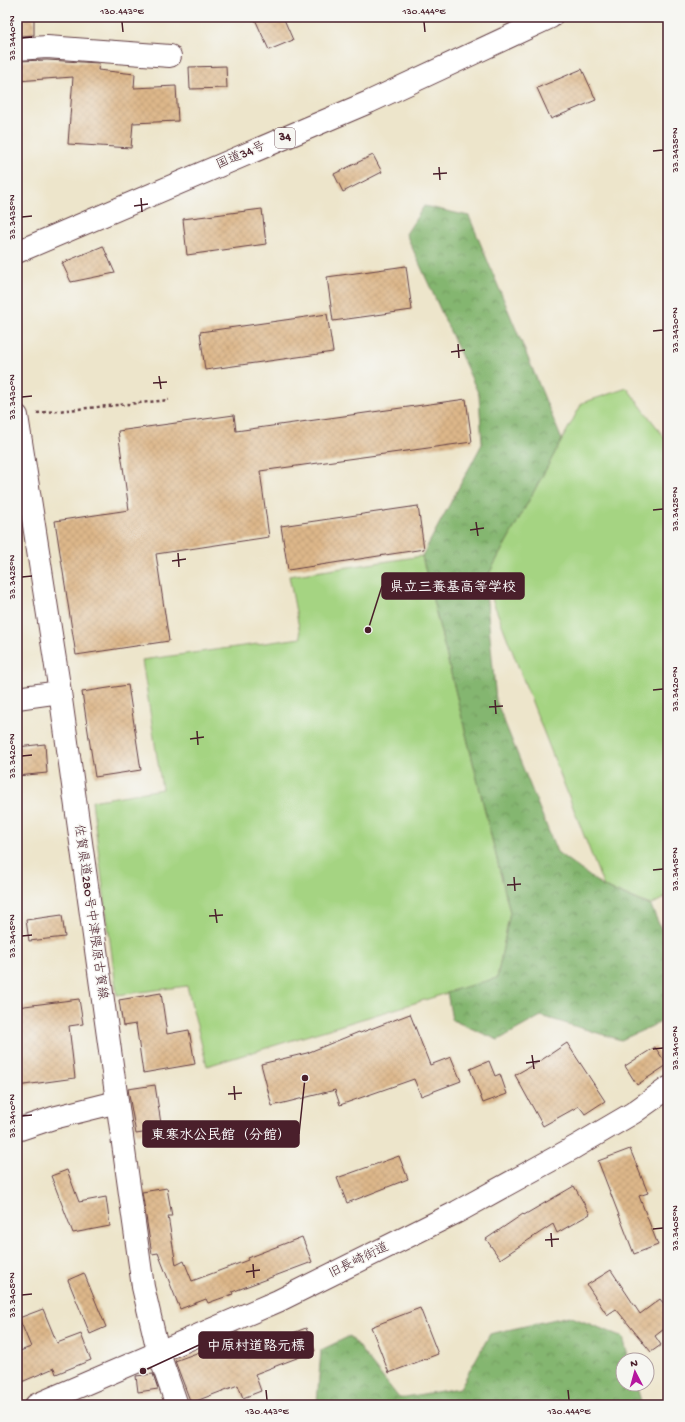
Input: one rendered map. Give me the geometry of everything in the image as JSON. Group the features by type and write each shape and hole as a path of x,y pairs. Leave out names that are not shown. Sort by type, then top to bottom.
{"main road":[{"name":"国道34号","path":"17,252 369,102 551,17"},
{"path":"17,49 47,47 170,56"},
{"name":"佐賀県道280号中津隈原古賀線","path":"24,415 60,692 143,1287 158,1351 177,1405"},
{"path":"17,698 60,692"},
{"name":"旧長崎街道","path":"36,1405 158,1351 278,1301 457,1212 576,1147 633,1112 668,1088"},
{"path":"17,1130 53,1118 117,1102"}],"path":[{"path":"24,415 169,400"}],"green space":[{"path":"424,206 469,216 562,440 485,581 496,701 557,852 604,887 651,906 668,945 668,1019 621,1040 541,1016 498,1040 452,1020 447,992 497,978 510,912 422,556 482,444 479,395 406,234"},
{"path":"627,388 668,442 668,896 651,905 604,887 485,581 582,403"},
{"path":"422,556 510,912 497,978 207,1066 187,986 117,995 92,801 162,789 142,660 301,638 289,576"},
{"path":"569,1316 623,1337 627,1352 615,1352 615,1392 638,1392 642,1405 318,1405 317,1403 321,1350 350,1336 399,1398 460,1388 490,1334"}],"building":[{"path":"17,17 34,17 34,35 17,36"},
{"path":"254,17 283,17 293,40 269,50"},
{"path":"47,60 99,63 98,70 135,74 134,88 176,86 178,121 133,123 131,148 68,144 73,77 17,81 17,61"},
{"path":"226,66 227,88 190,89 189,67"},
{"path":"582,69 596,100 551,119 537,88"},
{"path":"373,155 382,172 343,192 334,174"},
{"path":"262,209 266,244 187,255 183,219"},
{"path":"103,246 115,273 71,282 62,263"},
{"path":"406,266 412,310 333,321 327,277"},
{"path":"327,314 333,352 205,370 200,332"},
{"path":"466,399 472,442 260,471 269,537 156,554 169,641 76,655 55,521 129,510 118,431 234,415 236,431"},
{"path":"418,506 424,549 288,570 281,526"},
{"path":"128,685 141,770 95,777 82,692"},
{"path":"45,744 47,773 17,776 17,747"},
{"path":"62,915 65,937 29,941 26,920"},
{"path":"161,993 167,1034 189,1030 195,1064 143,1073 136,1024 123,1026 119,1000"},
{"path":"79,999 83,1024 69,1026 75,1078 17,1086 17,1007"},
{"path":"410,1014 430,1065 451,1057 461,1081 421,1096 414,1079 340,1105 335,1090 272,1106 261,1064 307,1053 359,1032 360,1033"},
{"path":"567,1043 605,1101 585,1114 579,1106 543,1126 515,1075"},
{"path":"655,1047 667,1065 637,1085 625,1066"},
{"path":"489,1061 495,1076 500,1074 507,1094 483,1103 470,1069"},
{"path":"155,1085 162,1130 136,1134 128,1089"},
{"path":"630,1149 648,1193 639,1196 658,1245 634,1254 598,1161"},
{"path":"399,1156 408,1179 347,1203 337,1178"},
{"path":"67,1170 79,1202 106,1197 110,1226 73,1233 51,1176"},
{"path":"574,1186 590,1214 557,1233 553,1224 500,1259 486,1239 523,1214 524,1215"},
{"path":"167,1188 172,1216 168,1216 176,1265 184,1261 192,1281 248,1260 247,1258 302,1237 312,1262 232,1292 233,1294 208,1303 206,1299 180,1309 158,1253 152,1254 142,1192"},
{"path":"611,1270 640,1314 660,1299 668,1309 668,1326 655,1336 661,1345 651,1352 616,1309 607,1315 587,1285"},
{"path":"84,1273 106,1327 90,1334 68,1280"},
{"path":"420,1308 438,1354 389,1373 371,1327"},
{"path":"43,1309 57,1343 81,1334 91,1360 56,1374 54,1368 17,1384 17,1352 31,1347 19,1318"},
{"path":"306,1328 315,1351 255,1374 261,1391 243,1398 238,1385 191,1403 175,1361 202,1351 201,1348 238,1332 246,1351"},
{"path":"153,1374 158,1389 138,1392 136,1376"}],"place":[{"name":"県立三養基高等学校","path":"368,630"},
{"name":"東寒水公民館（分館）","path":"305,1078"},
{"name":"中原村道路元標","path":"143,1371"}]}
